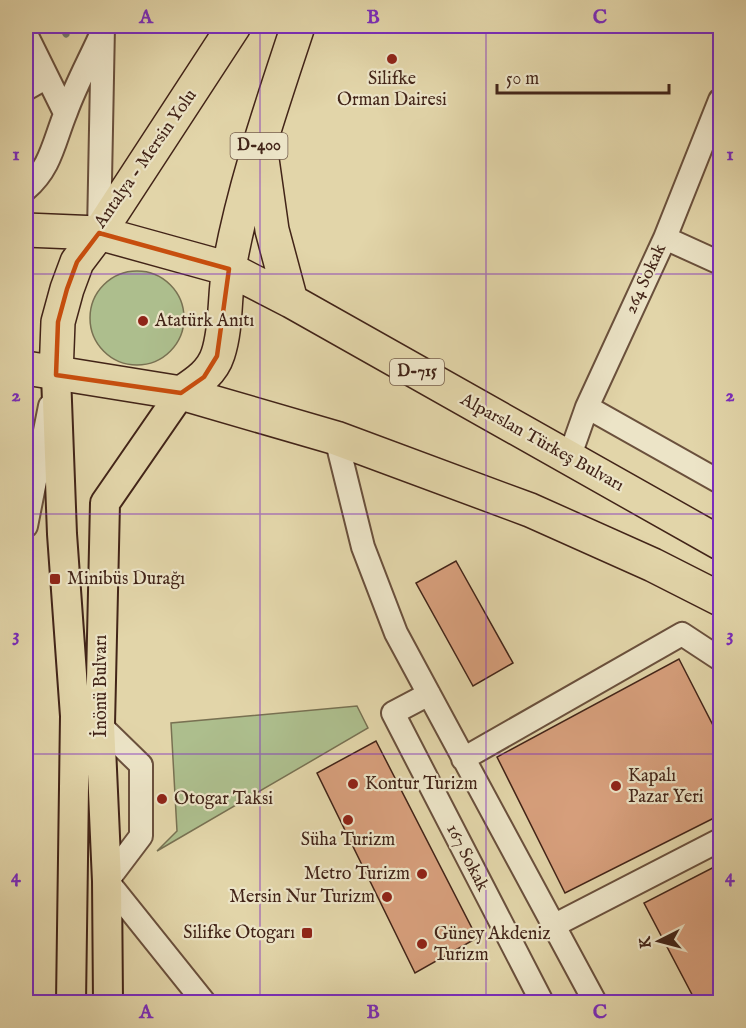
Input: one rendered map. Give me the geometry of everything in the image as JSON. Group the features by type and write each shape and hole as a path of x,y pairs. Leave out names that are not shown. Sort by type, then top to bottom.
{"highway":[{"name":"Antalya - Mersin Yolu","path":"26,230 99,233 234,26"},
{"name":"D-400","path":"229,269 260,141 298,26"},
{"path":"260,141 272,230 291,301"},
{"name":"Alparslan Türkeş Bulvarı","path":"99,233 229,269 291,301 720,543"},
{"path":"99,233 77,262 41,371 181,393 336,438 530,510 653,565 720,599"},
{"path":"181,393 204,377 217,356 223,333 229,269"}],"main road":[{"name":"İnönü Bulvarı","path":"41,371 62,534 75,716 72,1002"},
{"name":"İnönü Bulvarı","path":"108,1002 107,880 100,724 105,503 181,393"}],"street":[{"path":"99,233 103,27"},
{"path":"26,189 38,179 52,155 65,113 103,27"},
{"path":"26,34 65,113"},
{"path":"26,89 47,77"},
{"name":"264 Sokak","path":"569,458 586,407 665,238 720,100"},
{"path":"665,238 720,263"},
{"path":"26,526 41,371"},
{"path":"586,407 720,482"},
{"path":"336,438 363,547 396,633 595,1002"},
{"path":"463,759 682,634 720,659"},
{"name":"167 Sokak","path":"429,694 393,713 542,1002"},
{"path":"100,724 141,765 141,836 107,880 204,1002"},
{"path":"554,926 720,840"}],"highlighted area":[{"path":"99,233 229,269 217,356 204,377 181,393 56,375 58,322 67,289 77,262"}],"green space":[{"path":"137,271 155,274 170,285 181,300 184,318 181,336 170,351 155,362 137,365 119,362 104,351 93,336 90,318 93,300 104,285 119,274"},
{"path":"357,706 368,728 157,851 177,831 171,723"}],"building":[{"path":"456,561 513,663 473,686 416,583"},
{"name":"Kapalı Pazar Yeri","path":"679,659 720,739 720,815 565,893 497,757"},
{"path":"376,741 477,938 415,973 317,773"},
{"path":"720,864 720,1002 696,1002 644,903"}],"waterway":[{"path":"62,26 66,34"}],"place":[{"name":"Silifke Orman Dairesi","path":"392,59"},
{"name":"Atatürk Anıtı","path":"143,321"},
{"name":"Minibüs Durağı","path":"55,579"},
{"name":"Kontur Turizm","path":"353,784"},
{"name":"Kapalı Pazar Yeri","path":"616,786"},
{"name":"Otogar Taksi","path":"162,799"},
{"name":"Süha Turizm","path":"348,820"},
{"name":"Metro Turizm","path":"422,874"},
{"name":"Mersin Nur Turizm","path":"387,897"},
{"name":"Silifke Otogarı","path":"307,933"},
{"name":"Güney Akdeniz Turizm","path":"422,944"}]}
